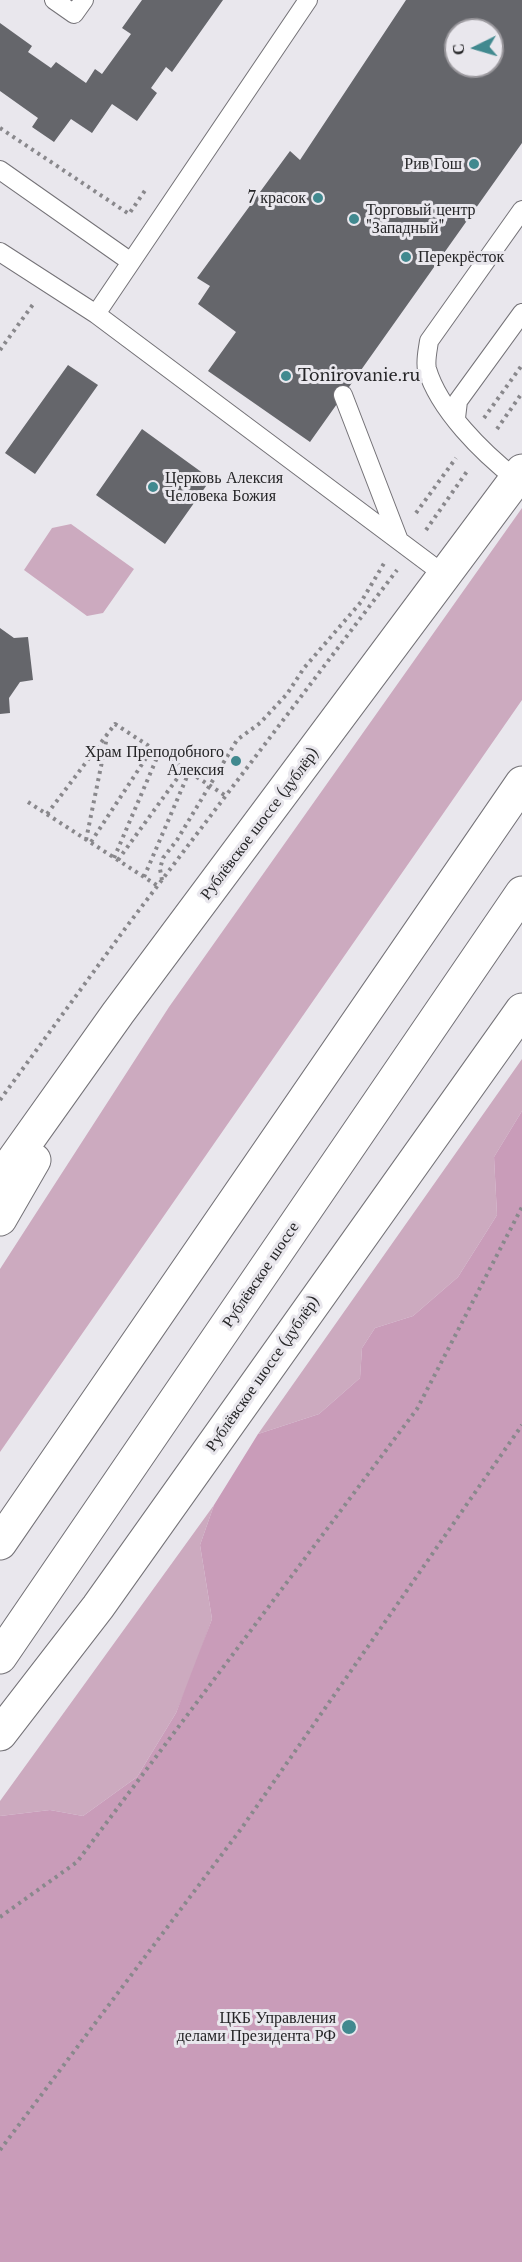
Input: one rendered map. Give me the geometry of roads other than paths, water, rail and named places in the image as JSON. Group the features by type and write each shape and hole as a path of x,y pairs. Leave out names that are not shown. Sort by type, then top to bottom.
{"main road":[{"name":"Рублёвское шоссе (дублёр)","path":"0,1179 118,1013 446,576 519,475"},
{"path":"0,1543 522,783"},
{"name":"Рублёвское шоссе","path":"0,1657 522,893"},
{"name":"Рублёвское шоссе (дублёр)","path":"0,1734 98,1606 522,1010"},
{"path":"0,1219 118,1013"}],"lane":[{"path":"54,0 74,14 84,0"},
{"path":"96,314 308,0"},
{"path":"0,170 131,262"},
{"path":"519,475 476,444 437,392 426,366 429,341 522,210"},
{"path":"0,252 96,314 446,576"},
{"path":"456,418 458,401 522,313"},
{"path":"343,395 398,538"}],"place":[{"name":"Рив Гош","path":"474,164"},
{"name":"7 красок","path":"318,198"},
{"name":"Торговый центр \"Западный\"","path":"354,219"},
{"name":"Перекрёсток","path":"406,257"},
{"name":"Tonirovanie.ru","path":"286,376"},
{"name":"Церковь Алексия Человека Божия","path":"153,487"},
{"name":"Храм Преподобного Алексия","path":"236,761"},
{"name":"ЦКБ Управления делами Президента РФ","path":"349,2027"}]}
